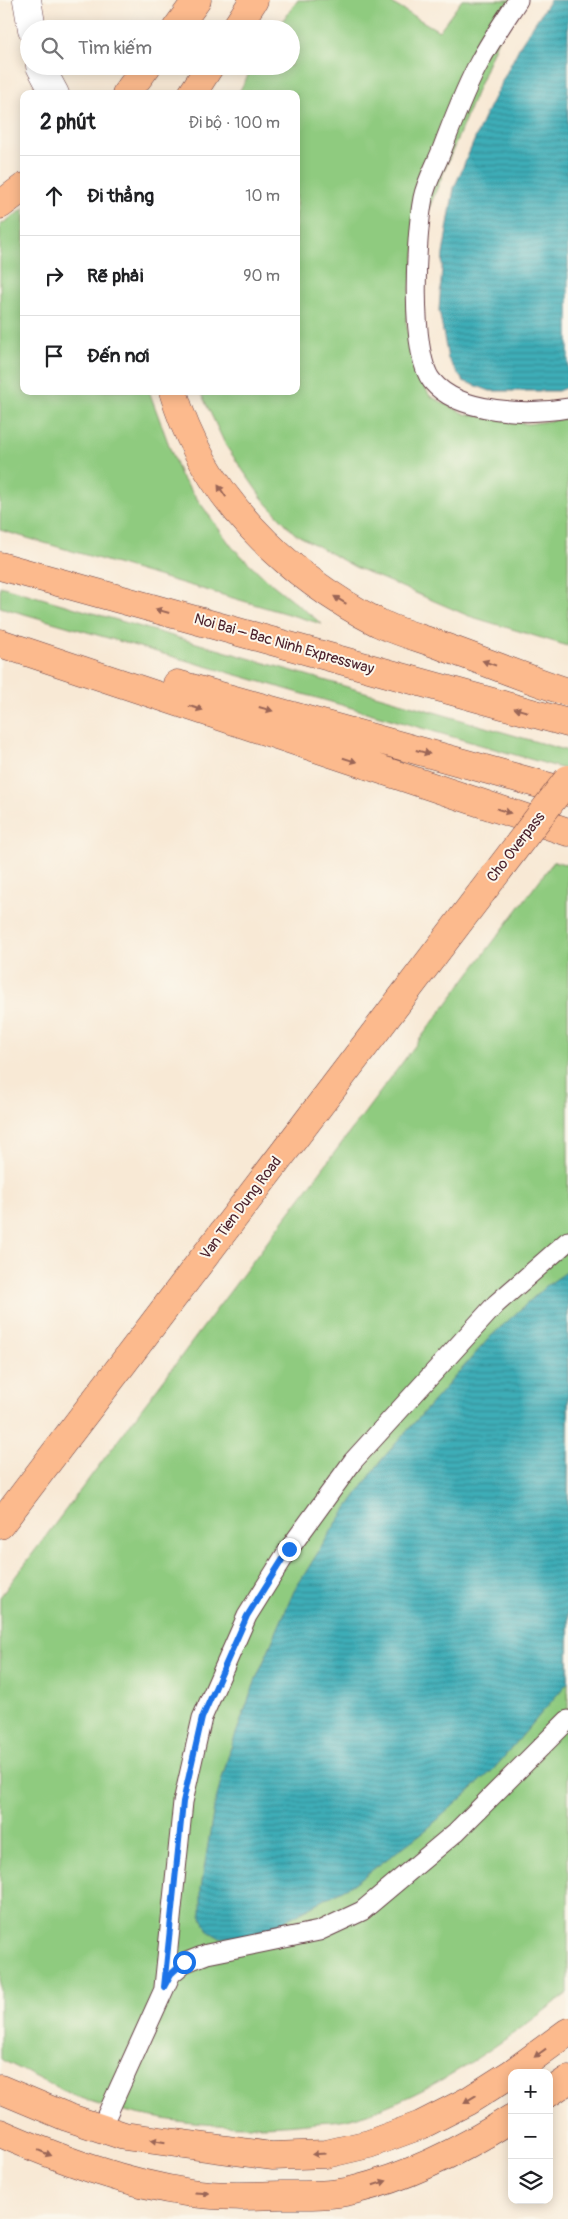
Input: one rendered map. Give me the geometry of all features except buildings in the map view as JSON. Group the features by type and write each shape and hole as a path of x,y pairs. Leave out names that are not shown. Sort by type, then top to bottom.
{"main road":[{"path":"183,20 197,0"},
{"path":"241,20 254,0"},
{"path":"129,90 140,75"},
{"path":"195,90 204,75"},
{"path":"0,205 20,190"},
{"path":"174,395 199,456 226,497 265,543 321,588 380,623 568,692"},
{"name":"Noi Bai – Bac Ninh Expressway","path":"0,566 568,723"},
{"path":"0,635 568,792"},
{"path":"0,643 568,832"},
{"name":"Cho Overpass","path":"482,892 568,779"},
{"name":"Van Tien Dung Road","path":"0,1525 482,892"},
{"path":"517,2069 568,2032"},
{"path":"0,2089 124,2136 201,2148 272,2156 326,2154 369,2144 421,2125 468,2101 508,2076"},
{"path":"553,2090 568,2080"},
{"path":"0,2133 90,2170 192,2193 252,2196 304,2195 352,2191 398,2177 440,2160 508,2120"}],"street":[{"path":"28,0 31,20"},
{"path":"45,75 53,90"}],"lane":[{"path":"518,0 480,60 460,103 423,197 415,316 421,354 431,380 450,397 481,407 518,412 568,408"},
{"path":"164,1987 183,1802 200,1727 247,1616 289,1549 353,1462 496,1304 568,1241"},
{"path":"101,2128 164,1987 171,1974 184,1962 207,1954 319,1931 362,1911 456,1832 568,1720"}],"green space":[{"path":"298,0 386,0 439,31 462,0 514,0 416,240 406,321 415,371 430,396 465,414 528,424 568,418 568,646 469,616 355,567 294,533 262,498 226,446 202,395 300,395 300,90 240,90 248,75 300,75 300,20 283,20"},
{"path":"20,212 20,395 150,395 180,475 232,547 267,580 322,624 0,530 0,225"},
{"path":"0,586 568,751 568,770 0,607"},
{"path":"554,861 568,865 568,1993 493,2048 439,2081 383,2107 349,2118 289,2125 233,2126 205,2124 150,2117 84,2099 0,2059 0,1597"}],"water":[{"path":"550,0 568,0 568,387 558,391 490,391 463,381 448,359 439,310 443,254 454,188 485,115 522,42"},
{"path":"568,1271 568,1682 493,1770 426,1830 352,1885 271,1928 244,1936 220,1938 208,1931 201,1915 201,1888 214,1807 230,1750 256,1679 294,1591 335,1525 383,1458 490,1337 546,1286"}],"route":[{"path":"184,1962 171,1974 164,1987 168,1931 183,1802 202,1718 247,1616 289,1549"}]}
